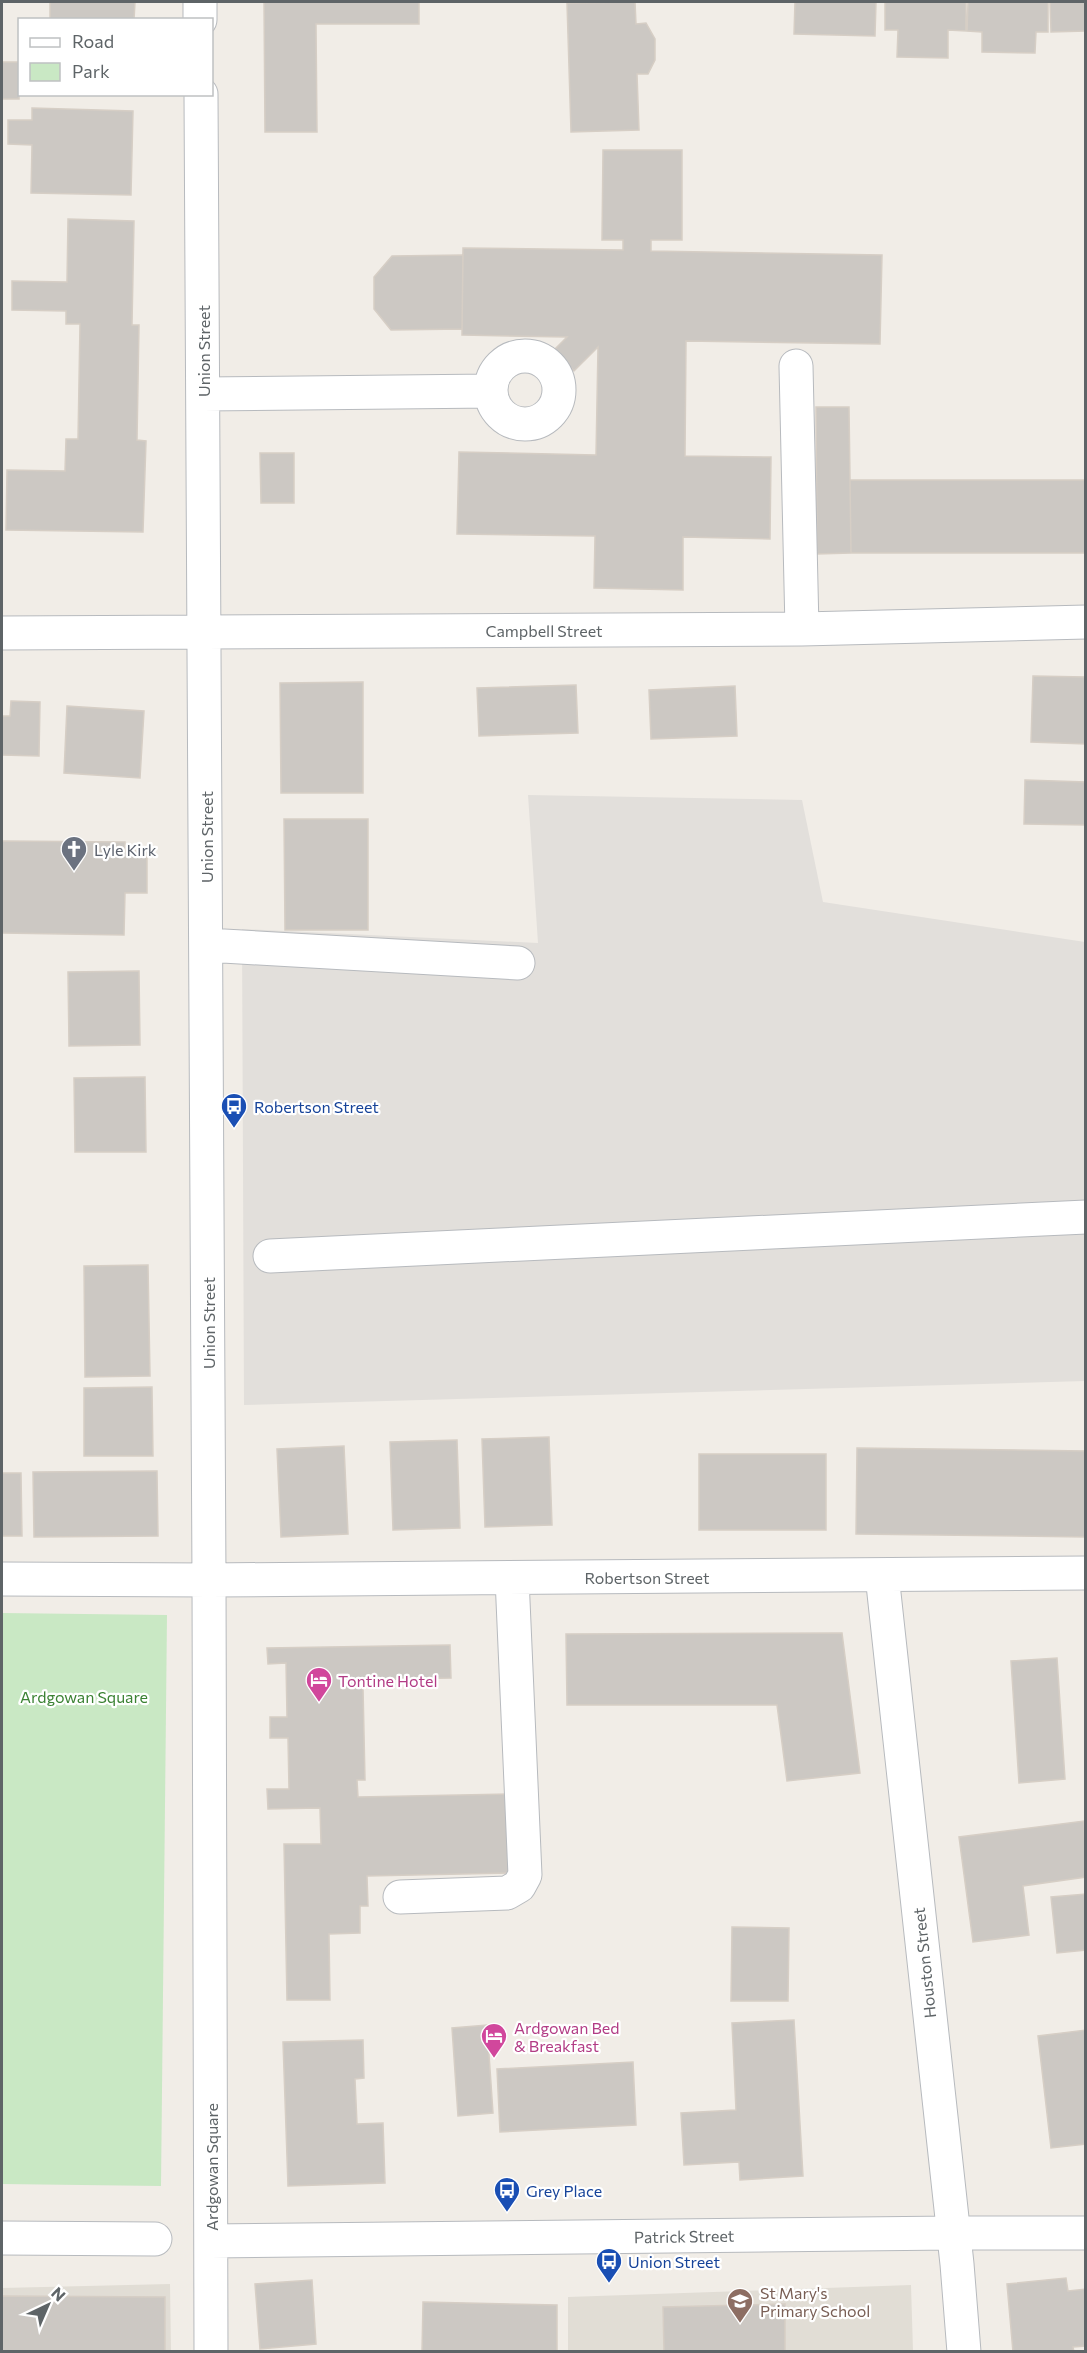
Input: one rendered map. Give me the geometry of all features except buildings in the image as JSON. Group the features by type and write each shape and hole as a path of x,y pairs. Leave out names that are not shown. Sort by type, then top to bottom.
{"street":[{"path":"200,2 200,18"},
{"name":"Union Street","path":"201,96 209,1580"},
{"path":"796,366 802,629"},
{"path":"203,394 491,391"},
{"name":"Campbell Street","path":"2,633 802,629 1086,622"},
{"path":"206,945 518,963"},
{"path":"270,1256 1086,1217"},
{"name":"Robertson Street","path":"209,1580 1086,1573"},
{"name":"Houston Street","path":"882,1575 964,2352"},
{"path":"400,1898 507,1893 519,1886 525,1875 512,1578"},
{"path":"2,1579 209,1580"},
{"name":"Ardgowan Square","path":"209,1580 212,2241"},
{"name":"Patrick Street","path":"212,2241 1086,2233"},
{"path":"2,2238 155,2239"},
{"path":"211,2352 212,2241"}],"shaded area":[{"path":"528,795 802,800 823,902 1085,942 1085,1381 244,1405 242,929 538,943"},
{"path":"170,2284 171,2351 2,2351 2,2288"},
{"name":"St Mary's Primary School","path":"911,2285 913,2351 568,2352 568,2297"}],"green space":[{"name":"Ardgowan Square","path":"2,1613 167,1615 161,2186 2,2184"}],"place":[{"name":"Lyle Kirk","path":"74,872"},
{"name":"Robertson Street","path":"234,1129"},
{"name":"Tontine Hotel","path":"319,1703"},
{"name":"Ardgowan Bed & Breakfast","path":"494,2059"},
{"name":"Grey Place","path":"507,2213"},
{"name":"Union Street","path":"609,2284"},
{"name":"St Mary's Primary School","path":"740,2324"}]}
